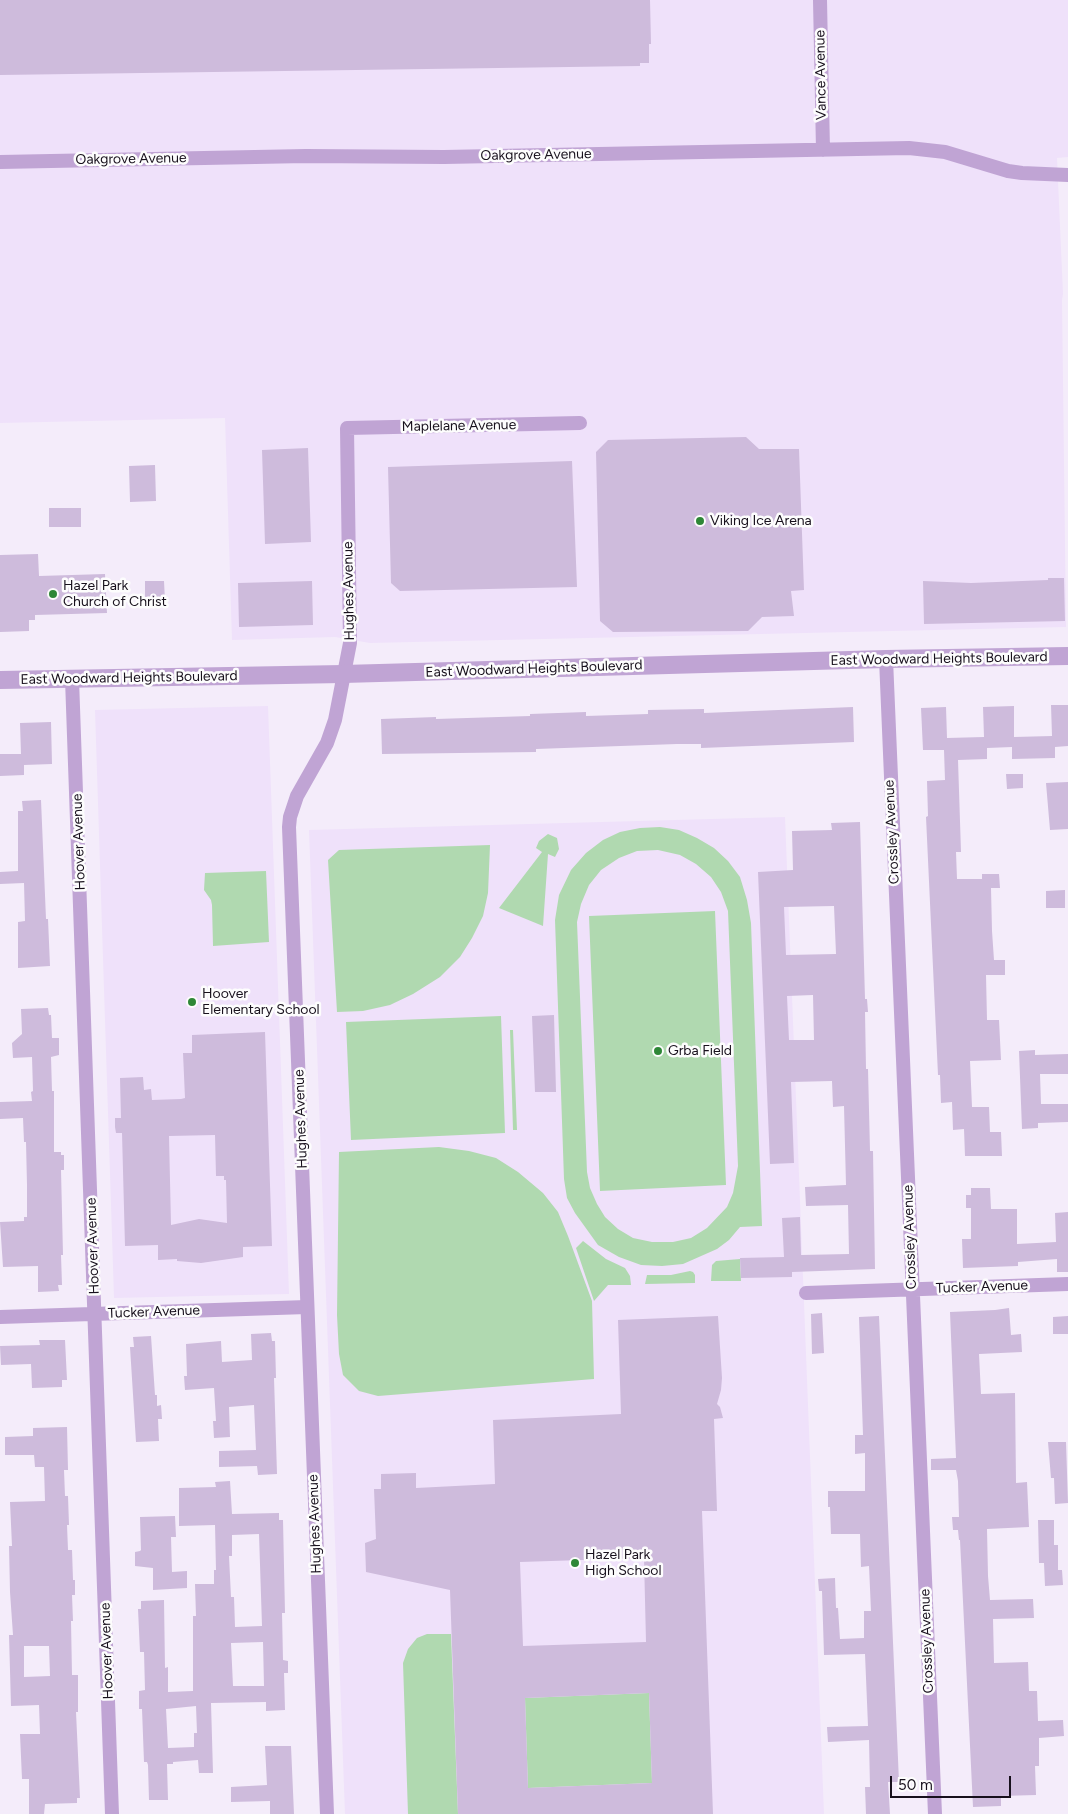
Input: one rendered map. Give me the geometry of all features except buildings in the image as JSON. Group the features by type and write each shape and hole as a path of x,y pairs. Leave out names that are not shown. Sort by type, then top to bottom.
{"street":[{"name":"Vance Avenue","path":"820,0 823,150"},
{"name":"Oakgrove Avenue","path":"0,162 306,156 444,157 926,149 945,152 1008,171 1068,175"},
{"name":"Maplelane Avenue","path":"347,436 347,428 580,423"},
{"name":"Hughes Avenue","path":"327,1814 289,826 298,796 327,743 335,720 350,644 347,436"},
{"name":"East Woodward Heights Boulevard","path":"0,680 343,674 886,659 1068,656"},
{"name":"Crossley Avenue","path":"886,659 935,1814"},
{"name":"Hoover Avenue","path":"72,679 112,1814"},
{"name":"Tucker Avenue","path":"806,1294 1068,1284"},
{"name":"Tucker Avenue","path":"0,1317 307,1307"}],"shaded area":[{"path":"0,0 1068,0 1068,157 1057,158 1063,294 1066,627 370,643 335,637 232,640 225,418 0,423"},
{"name":"Hoover Elementary School","path":"268,706 289,1294 114,1298 95,710"},
{"name":"Hazel Park High School","path":"785,817 824,1814 345,1814 309,830"}],"green space":[{"path":"660,827 679,830 714,848 728,861 740,877 751,923 762,1226 740,1227 729,1240 717,1249 683,1264 662,1266 641,1265 619,1257 598,1245 575,1213 567,1198 564,1179 555,920 559,895 571,870 586,853 603,840 620,832","holes":["658,850 680,855 696,864 711,877 721,892 728,911 738,1166 733,1193 727,1207 707,1228 691,1238 673,1242 652,1242 633,1238 618,1229 605,1217 590,1188 587,1172 577,922 581,904 589,885 601,870 619,858 637,851"]},
{"path":"548,834 557,838 559,849 555,857 548,854 543,926 499,908 542,852 536,848 539,841"},
{"path":"490,845 488,893 483,916 460,957 440,977 413,994 390,1005 363,1011 337,1012 328,860 339,850"},
{"path":"266,871 269,942 213,946 212,905 204,890 205,873"},
{"name":"Grba Field","path":"715,911 726,1185 600,1191 589,916"},
{"path":"501,1016 505,1133 351,1140 346,1022"},
{"path":"510,1030 513,1030 517,1130 513,1130"},
{"path":"439,1147 469,1151 496,1158 518,1172 543,1193 558,1212 592,1301 594,1379 378,1396 359,1391 343,1375 339,1354 337,1315 339,1152"},
{"path":"583,1241 606,1259 625,1268 630,1276 631,1285 608,1285 594,1301 576,1248"},
{"path":"740,1259 741,1281 711,1281 712,1265 716,1261"},
{"path":"690,1271 695,1275 695,1283 645,1284 647,1275 671,1275"},
{"path":"427,1634 451,1634 458,1814 408,1814 403,1663 408,1649 417,1638"},
{"path":"649,1693 652,1783 528,1788 525,1698"}],"place":[{"name":"Viking Ice Arena","path":"700,521"},
{"name":"Hazel Park Church of Christ","path":"53,594"},
{"name":"Hoover Elementary School","path":"192,1002"},
{"name":"Grba Field","path":"658,1051"},
{"name":"Hazel Park High School","path":"575,1563"}]}
